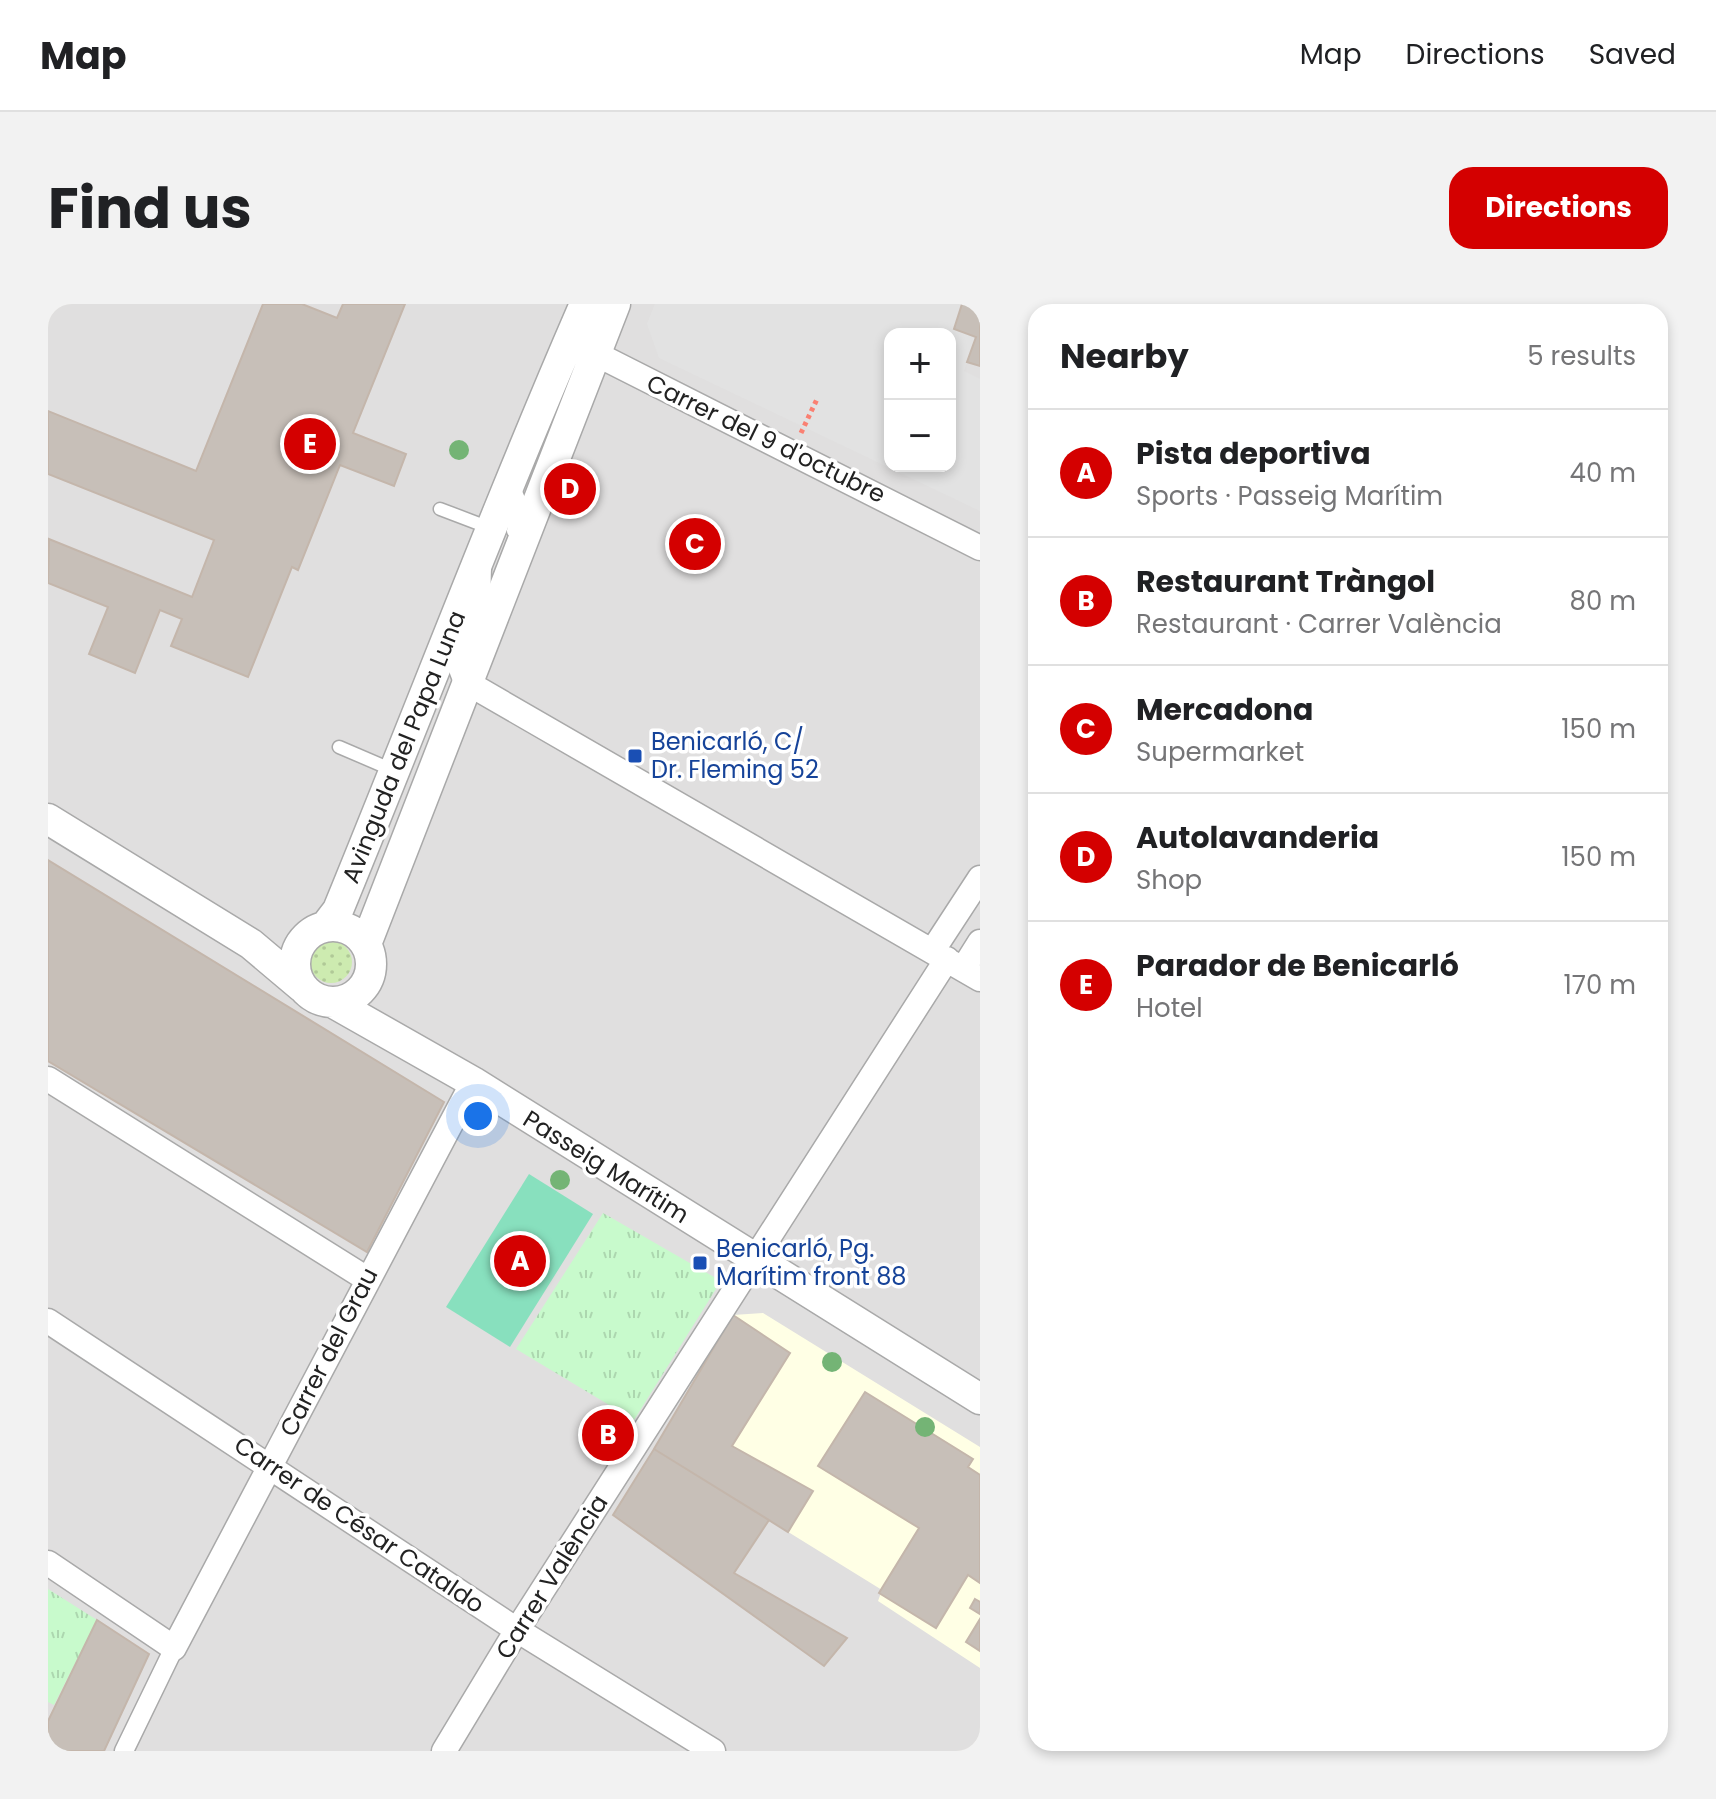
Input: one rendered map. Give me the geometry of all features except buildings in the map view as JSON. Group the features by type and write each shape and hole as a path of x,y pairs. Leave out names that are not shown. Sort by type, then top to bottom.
{"street":[{"name":"Avinguda del Papa Luna","path":"314,934 338,910 396,771 508,481 585,304"},
{"path":"597,349 591,329 598,304"},
{"name":"Avinguda del Papa Luna","path":"366,944 615,304"},
{"name":"Carrer del 9 d'octubre","path":"597,349 624,369 980,548"},
{"name":"Avinguda del Papa Luna","path":"466,682 460,666 478,607 478,564"},
{"path":"466,682 956,964"},
{"path":"48,819 251,944 310,996 332,1002 356,995 370,975 366,944 348,929 314,934 281,947 251,944"},
{"name":"Carrer València","path":"956,964 980,878"},
{"path":"302,987 294,969 297,949 314,934"},
{"name":"Carrer València","path":"444,1751 517,1630 753,1261 956,964 980,942"},
{"name":"Passeig Marítim","path":"370,975 378,1010 396,1036"},
{"name":"Passeig Marítim","path":"332,1002 473,1082 753,1261 980,1399"},
{"path":"48,1079 367,1279"},
{"name":"Carrer del Grau","path":"124,1751 174,1648 473,1082"},
{"name":"Carrer de César Cataldo","path":"48,1321 517,1630 713,1751"},
{"path":"48,1563 174,1648"}],"lane":[{"path":"507,577 505,563 519,499 517,490 508,481"},
{"path":"440,509 482,525 488,533"},
{"path":"339,747 396,771"}],"shaded area":[{"path":"48,304 980,304 980,1751 48,1751"},
{"path":"655,304 962,304 954,328 884,328 884,465 659,358 647,324"},
{"path":"956,330 976,337 964,371 980,379 980,511 898,472 956,472"},
{"path":"763,1313 980,1447 980,1668 878,1601 882,1590 654,1449 733,1315"}],"green space":[{"path":"331,941 346,947 352,962 346,977 331,983 316,977 310,962 316,947"},
{"path":"529,1174 593,1214 510,1347 446,1307"},
{"path":"603,1213 721,1281 634,1420 516,1349"},
{"path":"48,1589 97,1620 54,1705 48,1702"}],"place":[{"name":"Parador de Benicarló","path":"310,444"},
{"name":"Autolavanderia","path":"570,489"},
{"name":"Mercadona","path":"695,544"},
{"name":"Benicarló, C/ Dr. Fleming 52","path":"635,756"},
{"name":"Pista deportiva","path":"520,1261"},
{"name":"Benicarló, Pg. Marítim front 88","path":"700,1263"},
{"name":"Restaurant Tràngol","path":"608,1435"}]}
